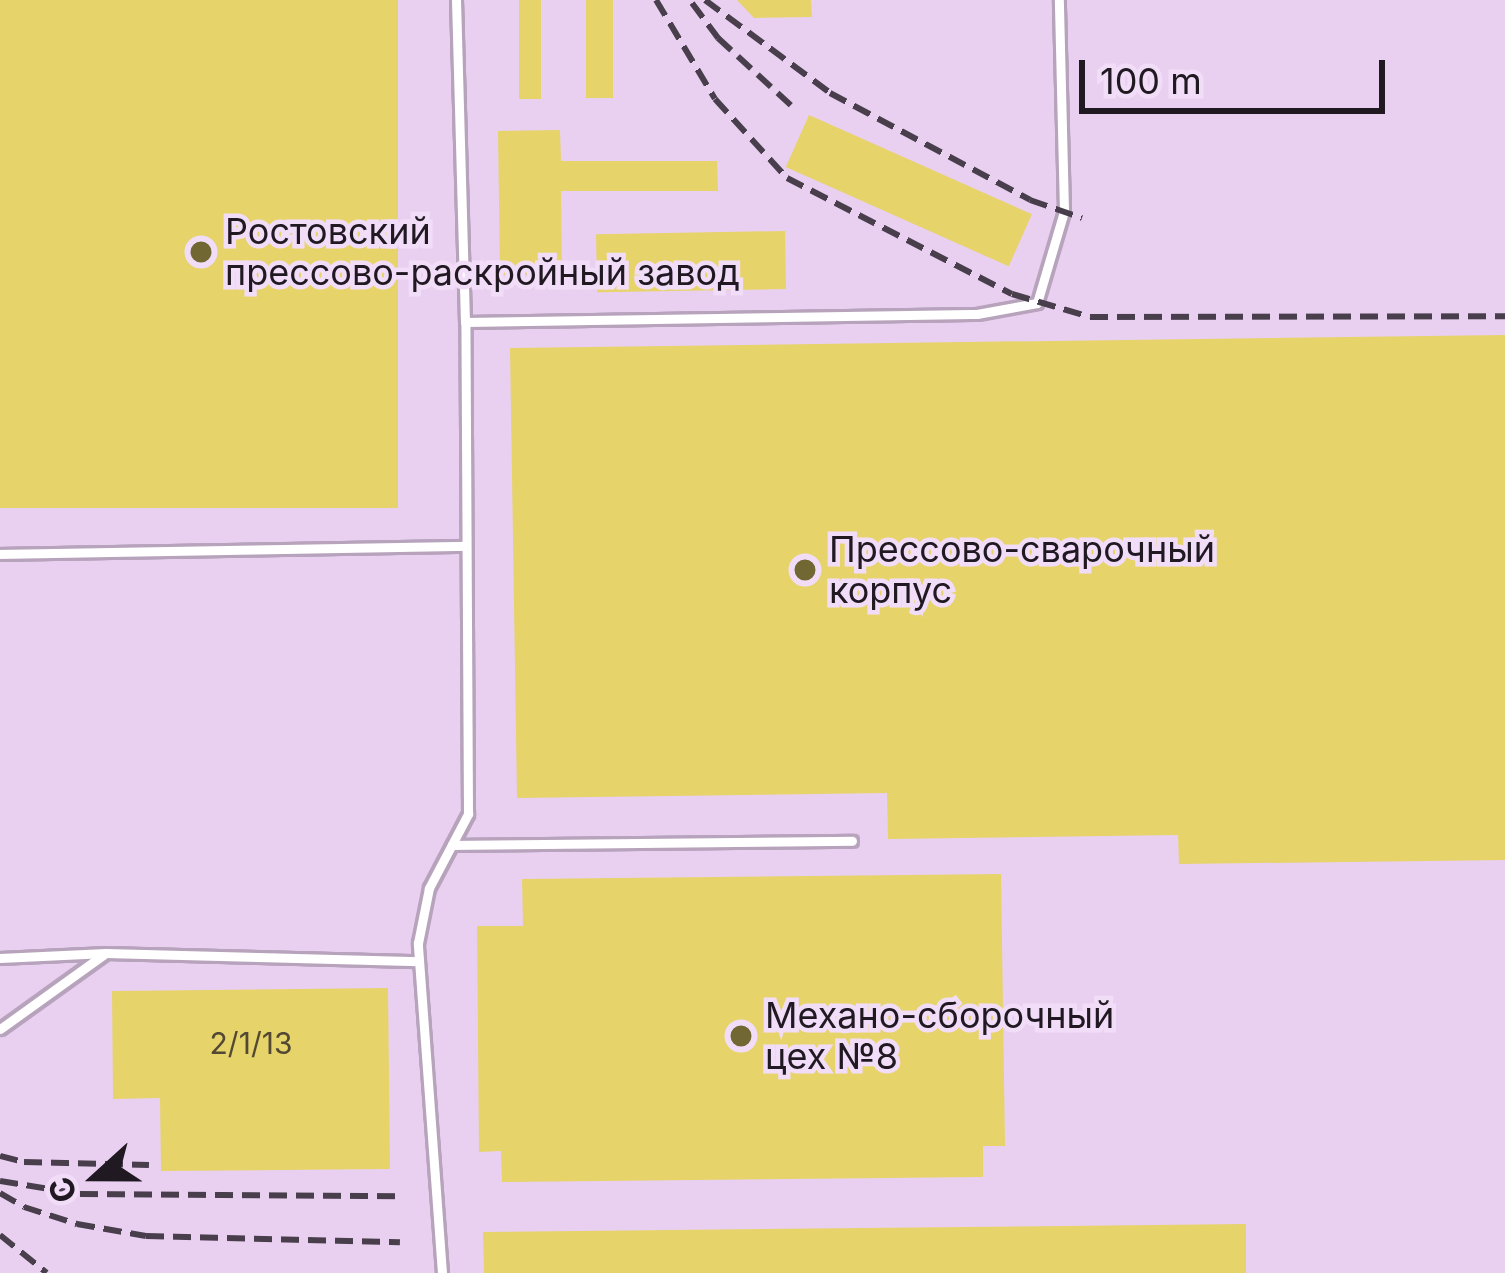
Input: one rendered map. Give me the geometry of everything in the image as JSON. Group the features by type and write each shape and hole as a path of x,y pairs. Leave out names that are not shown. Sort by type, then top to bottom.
{"lane":[{"path":"442,1273 419,961 428,888 468,814 465,322 456,0"},
{"path":"465,322 977,314 1037,303 1064,212 1059,0"},
{"path":"0,554 466,546"},
{"path":"452,844 852,841"},
{"path":"0,958 106,953 419,961"},
{"path":"0,1029 106,953"}],"shaded area":[{"path":"0,0 1505,0 1505,1273 0,1273"}],"building":[{"name":"Ростовский прессово-раскройный завод","path":"0,0 398,0 398,508 0,508"},
{"path":"519,0 541,0 541,99 519,99"},
{"path":"586,0 613,0 613,98 586,98"},
{"path":"737,0 811,0 812,17 754,18"},
{"path":"809,115 1032,214 1009,266 786,167"},
{"path":"560,130 561,161 717,161 718,191 561,191 562,274 500,275 498,131"},
{"path":"785,231 786,289 597,292 596,234"},
{"path":"1505,335 1505,860 1179,864 1178,835 888,839 887,793 517,798 510,348"},
{"name":"Механо-сборочный цех №8","path":"1001,874 1005,1146 983,1146 983,1177 502,1182 501,1151 479,1152 477,926 523,926 522,879"},
{"path":"388,988 390,1169 161,1171 160,1098 113,1099 112,991"},
{"path":"1246,1224 1246,1273 484,1273 483,1232"}],"railway":[{"path":"656,0 715,99 787,178 1012,294 1090,317 1505,316"},
{"path":"705,0 830,93 1030,200 1082,218"},
{"path":"692,3 718,38 796,110"},
{"path":"0,1156 24,1162 149,1165"},
{"path":"0,1181 80,1194 401,1196"},
{"path":"0,1193 24,1207 77,1224 146,1236 400,1242"},
{"path":"0,1235 47,1273"}],"place":[{"name":"Ростовский прессово-раскройный завод","path":"201,252"},
{"name":"Прессово-сварочный корпус","path":"805,570"},
{"name":"Механо-сборочный цех №8","path":"741,1036"}]}
